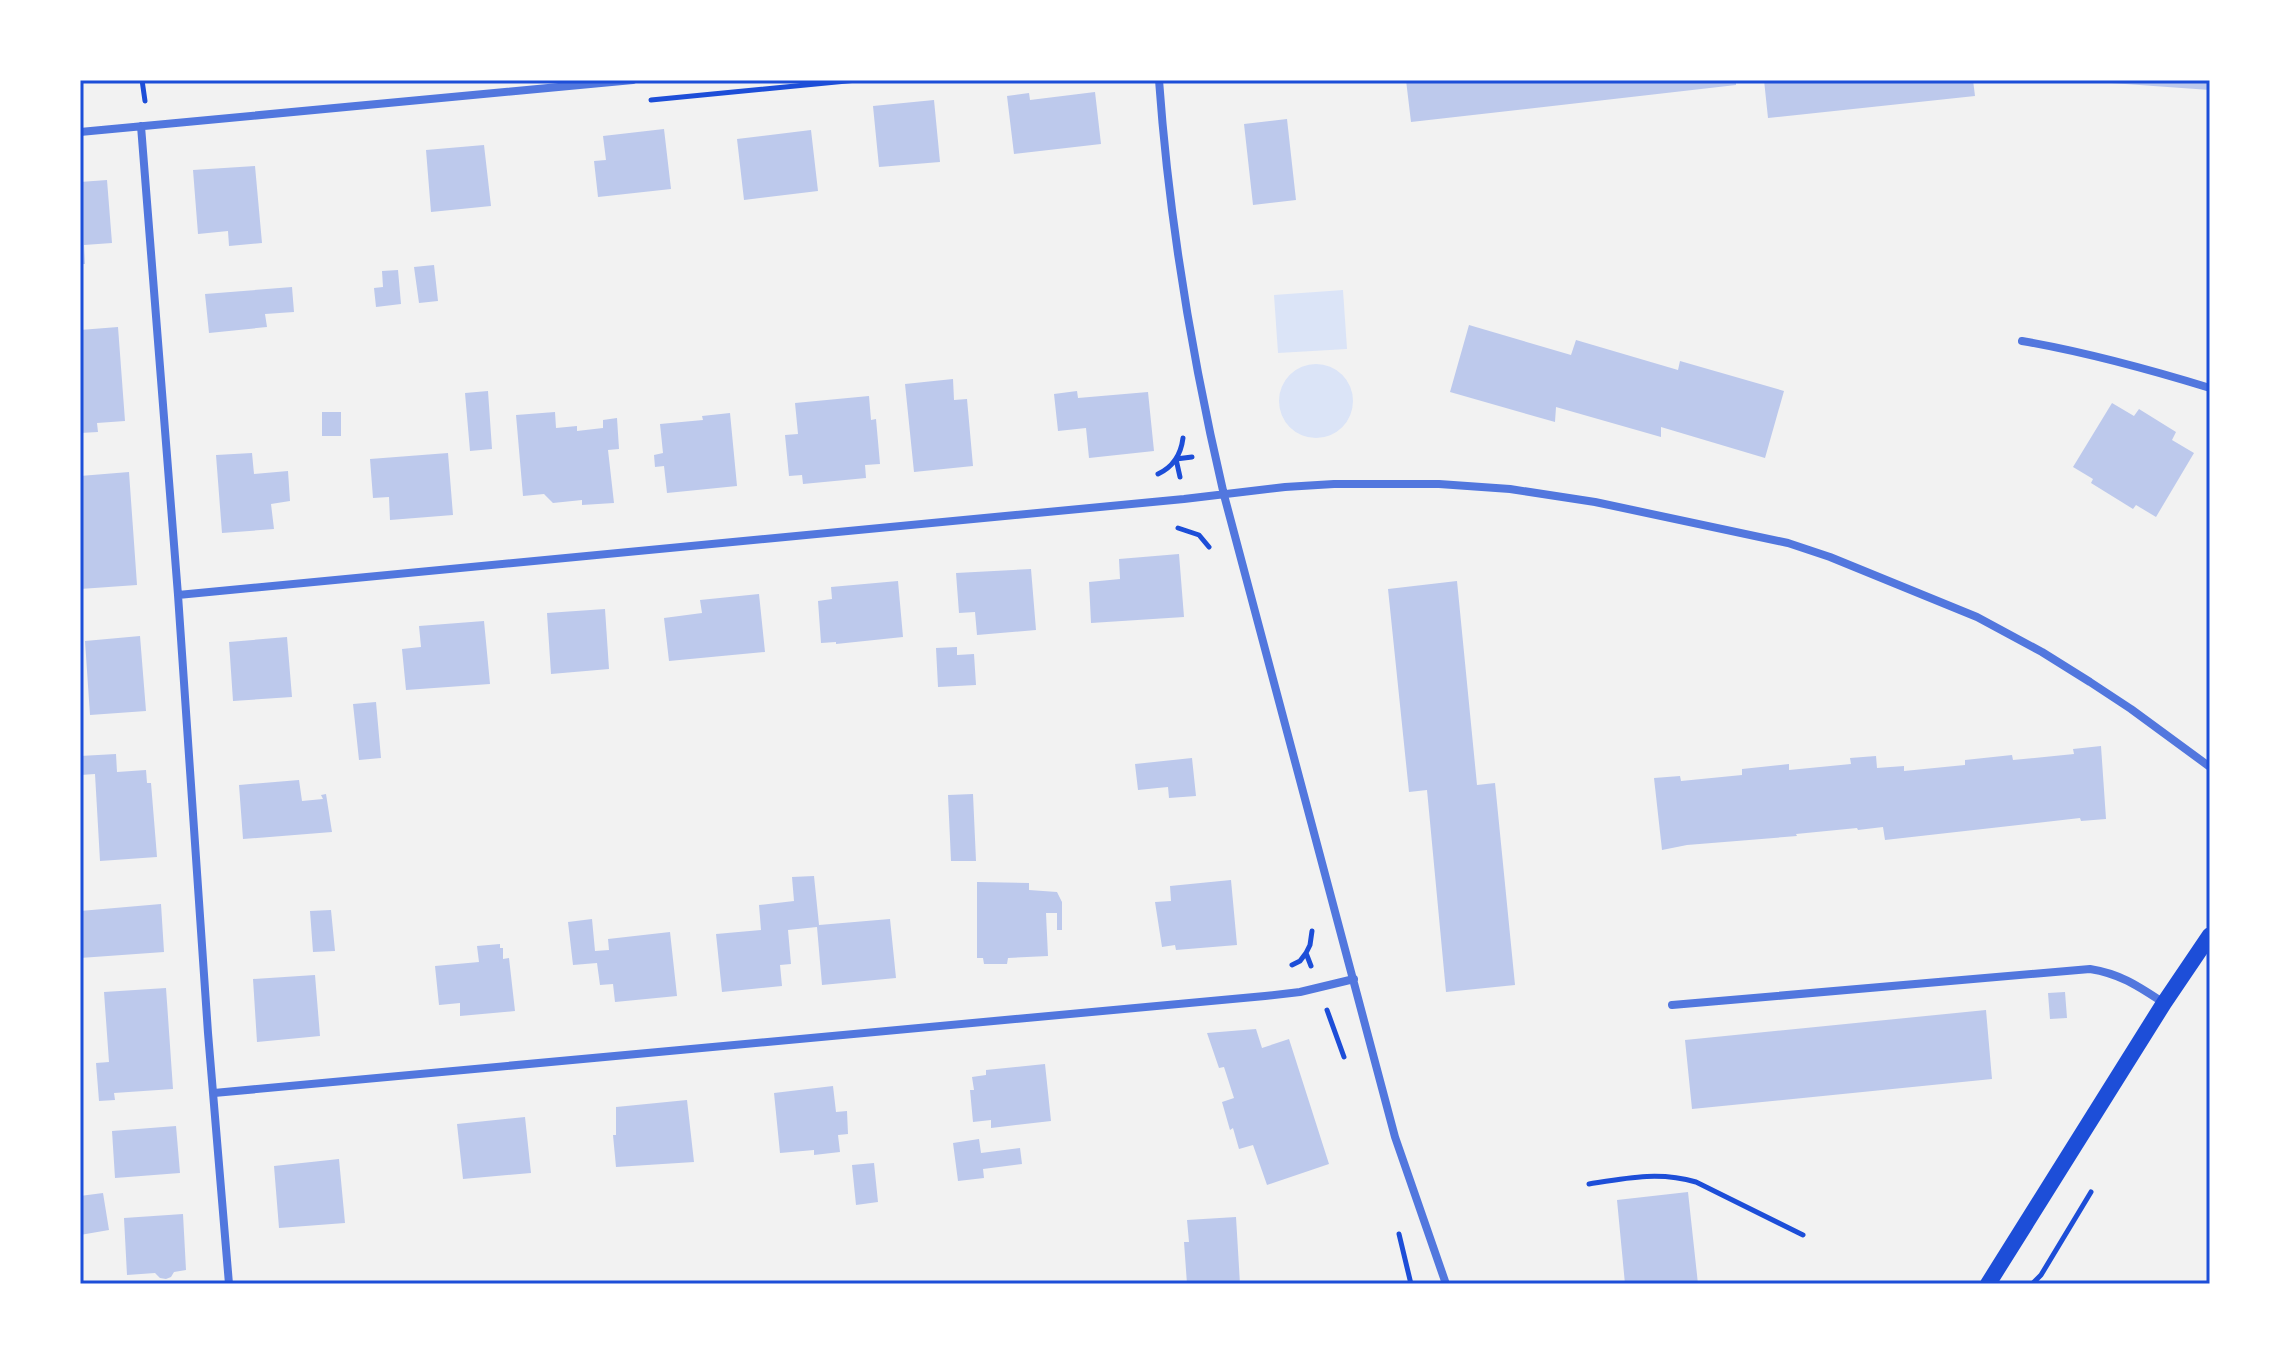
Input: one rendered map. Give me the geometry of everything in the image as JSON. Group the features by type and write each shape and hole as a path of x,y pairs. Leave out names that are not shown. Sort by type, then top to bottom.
{"main road":[{"path":"1988,1284 2210,935"}],"street":[{"path":"80,132 633,80"},
{"path":"1159,80 1179,274 1224,495 1395,1137 1446,1284"},
{"path":"141,126 229,1284"},
{"path":"2022,341 2113,360 2210,388"},
{"path":"178,595 1285,487 1439,484 1510,489 1595,502 1788,543 1926,595 2042,652 2131,709 2210,767"},
{"path":"1672,1005 2090,969 2129,980 2164,1003"},
{"path":"214,1093 1249,998 1300,992 1354,979"}],"path":[{"path":"1153,476 1163,472 1176,459 1184,441 1182,430"},
{"path":"1166,527 1190,530 1199,535 1213,554"},
{"path":"1306,953 1312,929"},
{"path":"1589,1184 1636,1176 1683,1178 1803,1235"},
{"path":"2032,1284 2041,1275 2091,1192"}],"shaded area":[{"path":"1343,290 1347,349 1278,353 1274,295"},
{"path":"1316,364 1330,367 1342,375 1350,387 1353,401 1350,415 1342,427 1330,435 1316,438 1302,435 1290,427 1282,415 1279,401 1282,387 1290,375 1302,367"}],"building":[{"path":"1406,80 1736,80 1736,85 1411,122"},
{"path":"1764,80 1973,80 1975,96 1768,118"},
{"path":"2210,80 2210,90 2097,82"},
{"path":"1095,92 1101,144 1014,154 1007,96 1029,93 1030,100"},
{"path":"934,100 940,162 879,167 873,106"},
{"path":"1287,119 1296,200 1253,205 1244,124"},
{"path":"664,129 671,189 598,197 594,161 606,160 603,136"},
{"path":"811,130 818,191 744,200 737,139"},
{"path":"484,145 491,206 431,212 426,150"},
{"path":"255,166 262,243 229,246 228,231 198,234 193,170"},
{"path":"107,180 112,243 84,245 85,264 80,264 80,182"},
{"path":"434,265 438,301 419,303 414,267"},
{"path":"398,270 401,304 376,307 374,288 383,287 382,271"},
{"path":"292,287 294,312 265,314 267,327 209,333 205,294"},
{"path":"1469,325 1571,355 1576,340 1678,370 1680,361 1784,391 1765,458 1661,427 1661,437 1556,407 1555,422 1450,392"},
{"path":"118,327 125,421 97,423 98,432 80,433 80,330"},
{"path":"953,379 954,400 967,399 973,466 914,472 905,384"},
{"path":"488,391 492,449 470,451 465,393"},
{"path":"1077,391 1078,398 1148,392 1154,451 1089,458 1086,428 1058,431 1054,394"},
{"path":"869,396 871,420 876,419 880,464 865,465 866,478 803,484 802,475 789,476 785,435 798,434 795,403"},
{"path":"2112,403 2134,416 2139,409 2176,432 2172,440 2194,453 2156,517 2136,505 2133,509 2091,483 2093,479 2073,467"},
{"path":"322,412 341,412 341,436 322,436"},
{"path":"555,412 556,428 577,426 577,431 603,428 603,420 617,418 619,449 608,450 614,503 582,505 582,500 553,503 544,494 523,496 516,415"},
{"path":"730,413 737,486 667,493 664,466 655,467 654,455 663,453 660,424 703,420 702,416"},
{"path":"252,453 254,474 288,471 290,501 271,504 274,529 222,533 216,455"},
{"path":"448,453 453,515 390,520 389,497 373,498 370,459"},
{"path":"129,472 137,585 80,589 80,476"},
{"path":"1179,554 1184,617 1091,623 1089,582 1120,579 1119,559"},
{"path":"1031,569 1036,630 977,635 975,612 959,613 956,573"},
{"path":"898,581 903,637 821,643 818,601 832,599 831,587"},
{"path":"1457,581 1477,785 1495,783 1515,985 1446,992 1427,790 1409,792 1388,589"},
{"path":"759,594 765,652 669,661 664,618 702,613 700,600"},
{"path":"605,609 609,669 551,674 547,613"},
{"path":"484,621 490,684 406,690 402,649 421,647 419,626"},
{"path":"140,636 146,711 90,715 85,641"},
{"path":"287,637 292,697 233,701 229,642"},
{"path":"957,647 957,655 974,654 976,685 938,687 936,648"},
{"path":"376,702 381,758 359,760 353,704"},
{"path":"2101,746 2106,819 2081,821 2080,818 1885,840 1883,827 1857,828 1662,850 1654,778 1680,776 1681,781 1742,775 1742,769 1789,764 1789,770 1851,764 1850,758 1876,756 1877,768 1904,766 1904,771 1965,765 1965,760 2012,755 2013,760 2074,754 2073,749"},
{"path":"116,754 117,772 146,770 147,783 151,783 157,857 100,861 95,774 80,775 80,756"},
{"path":"1192,758 1196,796 1169,798 1168,787 1138,790 1135,764"},
{"path":"299,780 302,801 323,799 321,795 326,794 332,832 243,839 239,785"},
{"path":"973,794 976,861 951,861 948,795"},
{"path":"814,876 819,925 890,919 896,978 822,985 817,927 788,930 791,964 780,965 782,986 722,992 716,934 761,930 759,905 794,901 792,877"},
{"path":"1231,880 1237,945 1176,950 1175,945 1162,947 1155,902 1171,901 1170,886"},
{"path":"977,882 1029,883 1029,890 1057,892 1062,902 1062,930 1057,930 1057,913 1046,913 1048,956 1008,958 1007,964 984,964 983,958 977,958"},
{"path":"161,904 164,952 80,958 80,911"},
{"path":"331,910 335,951 313,952 310,911"},
{"path":"592,919 595,951 609,950 608,939 670,932 677,996 615,1002 613,984 600,985 597,963 573,965 568,922"},
{"path":"500,944 503,959 509,958 515,1011 460,1016 460,1003 439,1005 435,966 479,962 477,946"},
{"path":"315,975 320,1036 257,1042 253,979"},
{"path":"166,988 173,1089 114,1093 115,1100 99,1101 96,1063 109,1062 104,992"},
{"path":"2065,992 2067,1018 2050,1019 2048,993"},
{"path":"1986,1010 1992,1079 1692,1109 1685,1040"},
{"path":"1256,1029 1262,1048 1289,1039 1329,1164 1267,1185 1253,1145 1239,1149 1233,1128 1230,1130 1222,1102 1234,1098 1224,1067 1219,1068 1207,1033"},
{"path":"1045,1064 1051,1121 991,1128 991,1120 973,1122 972,1077 986,1075 986,1070"},
{"path":"833,1086 836,1112 847,1111 848,1134 838,1135 840,1152 814,1155 814,1150 780,1153 774,1093"},
{"path":"687,1100 694,1162 616,1167 613,1135 616,1135 616,1107"},
{"path":"525,1117 531,1173 463,1179 457,1124"},
{"path":"176,1126 180,1173 115,1178 112,1131"},
{"path":"979,1139 981,1153 1020,1148 1022,1164 983,1169 984,1178 958,1181 953,1143"},
{"path":"339,1159 345,1223 279,1228 274,1166"},
{"path":"874,1163 878,1202 856,1205 852,1165"},
{"path":"1688,1192 1698,1284 1625,1284 1617,1200"},
{"path":"103,1193 109,1230 80,1235 80,1196"},
{"path":"183,1214 186,1270 174,1272 166,1279 155,1273 127,1275 124,1218"},
{"path":"1236,1217 1240,1284 1187,1284 1184,1242 1189,1242 1187,1220"}]}
